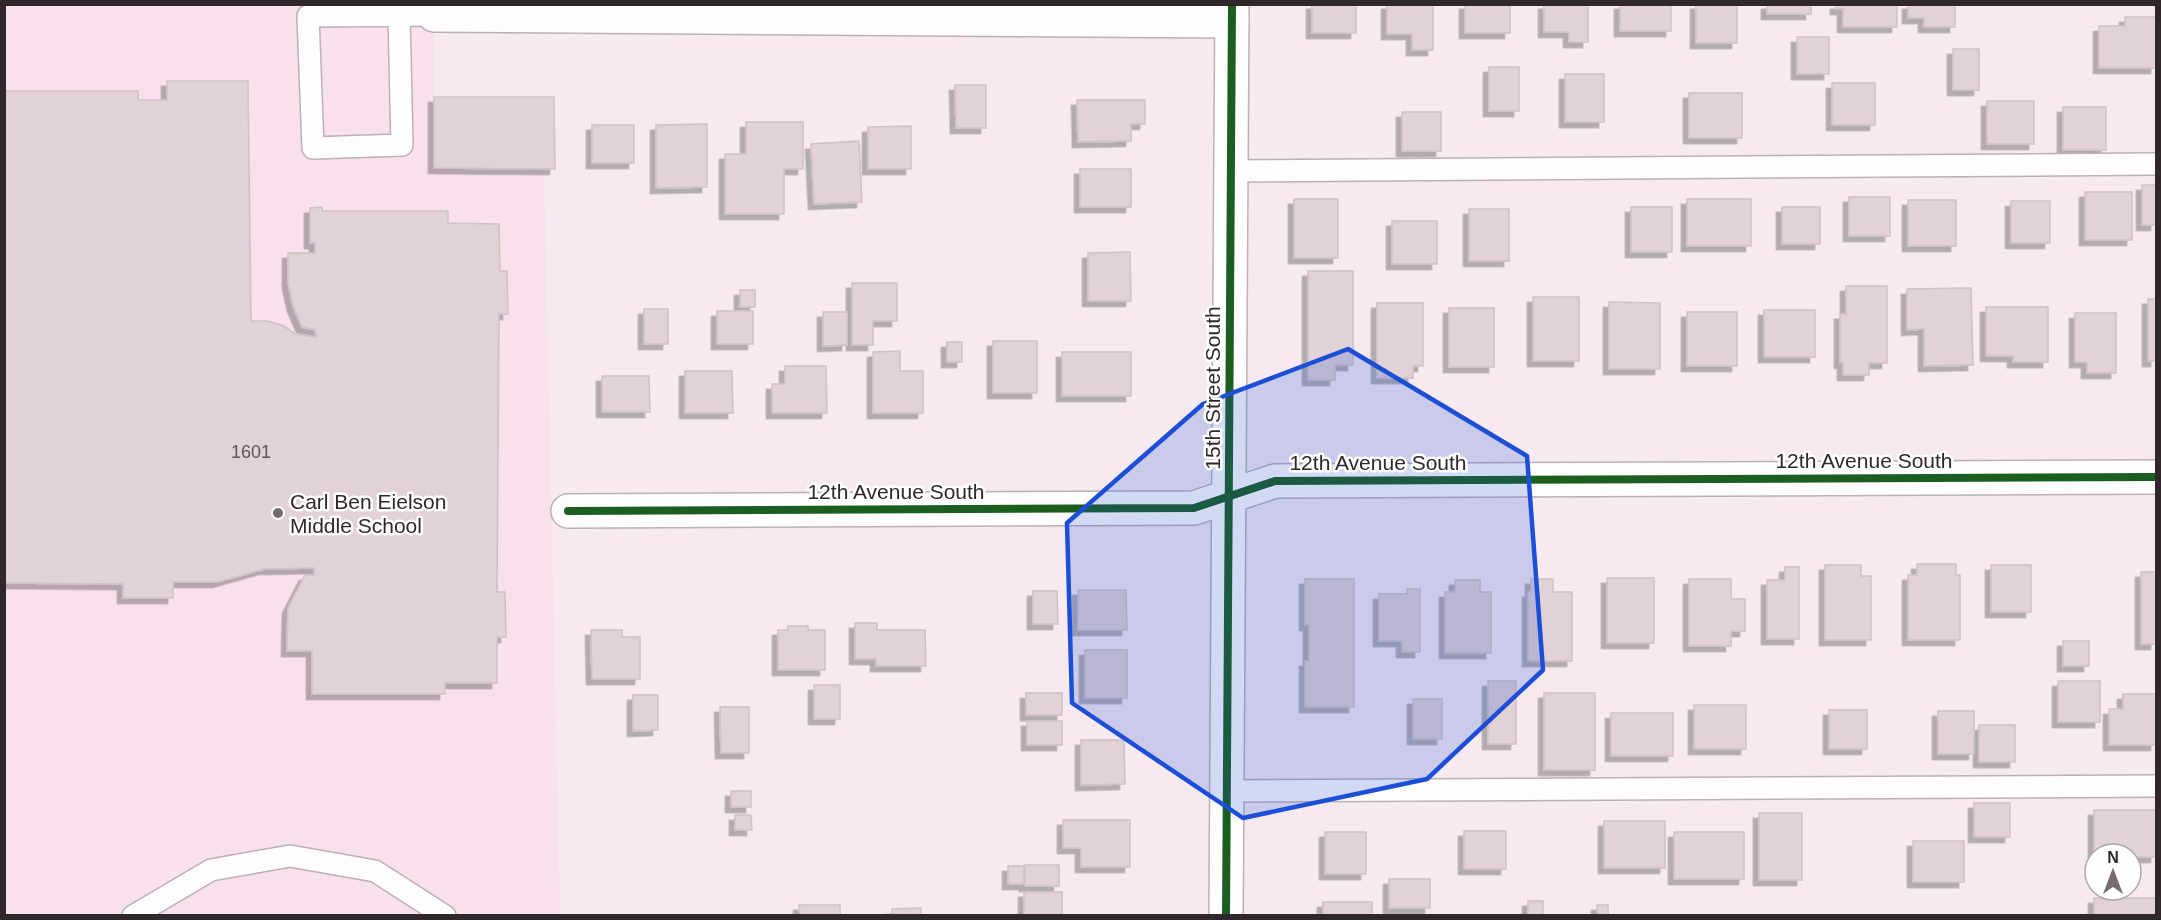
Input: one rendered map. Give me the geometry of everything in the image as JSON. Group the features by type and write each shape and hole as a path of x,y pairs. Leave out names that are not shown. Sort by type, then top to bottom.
{"street":[{"path":"434,10 1232,13"},
{"name":"15th Street South","path":"1226,915 1232,13"},
{"name":"12th Avenue South","path":"568,511 1194,508 1275,480 2157,477"}],"lane":[{"path":"399,15 402,146 313,148 308,16 399,15 434,10"},
{"path":"1231,171 2157,164"},
{"path":"1227,791 2157,786"},
{"path":"133,915 211,870 290,856 375,871 445,915"}],"highlighted area":[{"path":"1348,349 1527,456 1543,670 1427,779 1243,818 1072,703 1067,523 1203,404"}],"shaded area":[{"name":"Carl Ben Eielson Middle School","path":"5,5 434,5 434,168 544,169 560,915 5,916"}],"building":[{"path":"1312,4 1356,4 1356,33 1312,33"},
{"path":"1387,4 1433,4 1433,50 1412,50 1412,34 1387,34"},
{"path":"1465,4 1510,4 1510,33 1465,33"},
{"path":"1544,4 1588,4 1588,42 1569,42 1569,32 1544,32"},
{"path":"1620,4 1671,4 1671,31 1620,31"},
{"path":"1696,4 1737,4 1737,43 1696,43"},
{"path":"1767,4 1811,4 1811,14 1767,14"},
{"path":"1836,4 1897,4 1897,27 1843,27 1843,9 1836,9"},
{"path":"1908,4 1955,4 1955,27 1924,27 1924,18 1908,18"},
{"path":"2125,17 2156,17 2156,68 2099,68 2099,26 2125,26"},
{"path":"1797,37 1829,37 1829,74 1797,74"},
{"path":"1953,49 1979,49 1979,90 1953,90"},
{"path":"1489,67 1519,67 1519,111 1489,111"},
{"path":"1565,74 1604,74 1604,122 1565,122"},
{"path":"167,81 248,81 251,321 268,321 284,326 295,334 316,337 315,330 302,327 293,306 288,283 288,253 315,253 315,243 310,243 310,208 322,207 322,211 448,211 448,223 499,224 500,271 507,271 508,314 499,314 497,592 505,592 506,637 497,637 497,683 445,683 445,694 312,694 312,651 287,651 288,608 305,575 314,575 314,568 264,569 218,582 173,582 173,598 123,598 123,584 4,583 4,91 138,91 138,100 167,100"},
{"path":"1832,83 1875,83 1875,125 1832,125"},
{"path":"955,85 986,85 986,128 956,128"},
{"path":"1689,93 1742,93 1742,138 1689,138"},
{"path":"434,97 554,97 555,169 434,168"},
{"path":"1077,100 1145,100 1145,124 1131,124 1131,141 1078,142"},
{"path":"1987,101 2034,101 2034,144 1987,144"},
{"path":"2063,107 2106,107 2106,150 2063,150"},
{"path":"1402,112 1441,112 1441,151 1402,151"},
{"path":"746,122 803,122 803,169 784,169 784,214 725,214 725,154 746,154"},
{"path":"707,124 707,187 656,188 656,125"},
{"path":"592,125 634,125 634,163 592,163"},
{"path":"911,126 911,169 868,169 868,127"},
{"path":"859,141 862,202 814,204 811,144"},
{"path":"1080,169 1131,169 1131,207 1080,207"},
{"path":"2142,185 2156,185 2156,225 2142,225"},
{"path":"2085,192 2132,192 2132,240 2085,240"},
{"path":"1849,197 1890,197 1890,236 1849,236"},
{"path":"1294,199 1338,199 1338,258 1294,258"},
{"path":"1687,199 1751,199 1751,246 1687,246"},
{"path":"1908,200 1956,200 1956,246 1908,246"},
{"path":"2011,201 2050,201 2050,243 2011,243"},
{"path":"1631,207 1672,207 1672,252 1631,252"},
{"path":"1782,207 1820,207 1820,244 1782,244"},
{"path":"1469,209 1509,209 1509,261 1469,261"},
{"path":"1392,221 1437,221 1437,264 1392,264"},
{"path":"1130,252 1131,301 1088,301 1088,253"},
{"path":"1308,271 1353,271 1353,365 1335,365 1335,380 1308,380"},
{"path":"852,283 897,283 897,321 873,321 873,345 852,345"},
{"path":"1846,286 1887,286 1887,363 1869,363 1869,375 1843,375 1843,363 1840,363 1840,314 1846,314"},
{"path":"1971,288 1973,365 1924,366 1924,329 1907,330 1907,289"},
{"path":"740,290 755,290 755,307 740,307"},
{"path":"1533,297 1579,297 1579,361 1533,361"},
{"path":"2148,299 2156,299 2156,361 2148,361"},
{"path":"1609,302 1660,303 1660,369 1609,369"},
{"path":"1377,303 1423,303 1423,366 1413,366 1413,378 1377,378"},
{"path":"1986,307 2048,307 2048,362 2013,362 2013,356 1986,356"},
{"path":"1449,308 1494,308 1494,367 1449,367"},
{"path":"644,309 668,309 668,344 644,344"},
{"path":"1764,310 1815,310 1815,357 1764,357"},
{"path":"717,311 753,311 753,344 717,344"},
{"path":"823,312 847,312 847,345 823,346"},
{"path":"1687,312 1737,312 1737,366 1687,366"},
{"path":"2075,313 2116,313 2116,373 2087,373 2087,362 2075,362"},
{"path":"993,341 1037,341 1037,393 993,393"},
{"path":"947,342 962,342 962,362 947,362"},
{"path":"900,351 900,371 923,371 923,413 873,413 873,352"},
{"path":"1062,352 1131,352 1131,396 1062,396"},
{"path":"785,366 826,366 827,413 772,413 772,384 785,384"},
{"path":"685,371 732,371 733,413 685,413"},
{"path":"602,376 649,376 650,412 602,412"},
{"path":"1917,564 1956,564 1956,575 1960,575 1960,640 1908,640 1908,575 1917,575"},
{"path":"1825,565 1861,565 1861,576 1871,576 1871,640 1825,640"},
{"path":"1991,565 2031,565 2031,612 1991,612"},
{"path":"1785,567 1799,567 1799,639 1767,639 1767,580 1785,580"},
{"path":"2141,572 2156,572 2156,644 2141,644"},
{"path":"1607,578 1654,578 1654,643 1607,643"},
{"path":"1305,579 1354,579 1354,707 1305,707 1305,661 1309,661 1309,625 1305,625"},
{"path":"1531,579 1553,579 1553,592 1572,592 1572,661 1528,661 1528,592 1531,592"},
{"path":"1689,579 1731,579 1731,599 1745,599 1745,631 1731,631 1731,646 1689,646"},
{"path":"1455,580 1480,580 1480,592 1491,592 1491,653 1445,653 1445,592 1455,592"},
{"path":"1407,589 1420,589 1420,652 1402,652 1402,641 1379,641 1379,594 1407,594"},
{"path":"1078,590 1126,590 1127,630 1078,630"},
{"path":"1033,591 1057,591 1058,624 1033,624"},
{"path":"855,623 877,623 877,630 925,630 926,666 876,666 876,659 855,659"},
{"path":"788,626 808,626 808,630 825,630 825,670 778,670 778,630 788,630"},
{"path":"591,630 622,630 622,637 640,637 640,679 592,679"},
{"path":"2063,641 2089,641 2089,666 2063,666"},
{"path":"1085,650 1127,650 1127,698 1085,698"},
{"path":"1488,681 1516,681 1516,744 1488,744"},
{"path":"2058,681 2100,681 2100,722 2058,722"},
{"path":"814,685 840,685 840,719 814,719"},
{"path":"1026,693 1062,693 1062,715 1026,715"},
{"path":"1544,693 1595,693 1595,770 1544,770"},
{"path":"2123,694 2156,694 2156,745 2109,745 2109,709 2123,709"},
{"path":"633,695 658,695 658,730 633,731"},
{"path":"1413,699 1442,699 1442,739 1413,739"},
{"path":"1694,705 1746,705 1746,749 1694,749"},
{"path":"720,707 749,707 749,753 721,753"},
{"path":"1829,710 1867,710 1867,749 1829,749"},
{"path":"1938,711 1974,711 1974,754 1938,754"},
{"path":"1611,713 1673,713 1673,756 1611,756"},
{"path":"1027,721 1062,721 1062,745 1027,745"},
{"path":"1979,725 2015,725 2015,762 1979,762"},
{"path":"1081,740 1124,740 1125,784 1081,785"},
{"path":"731,791 751,791 751,807 731,807"},
{"path":"1974,803 2010,803 2010,837 1974,837"},
{"path":"2094,810 2156,810 2156,857 2143,857 2143,842 2094,842"},
{"path":"1759,813 1802,813 1802,880 1759,880"},
{"path":"735,815 751,815 752,830 735,830"},
{"path":"1063,820 1130,820 1130,867 1081,867 1081,848 1063,848"},
{"path":"1604,821 1665,821 1665,868 1604,868"},
{"path":"1464,831 1506,831 1506,869 1464,869"},
{"path":"1325,832 1366,832 1366,874 1325,874"},
{"path":"1674,832 1744,832 1744,879 1674,879"},
{"path":"1913,841 1964,841 1964,882 1913,882"},
{"path":"1025,865 1059,865 1059,886 1025,886"},
{"path":"1008,866 1024,866 1024,884 1008,884"},
{"path":"1389,879 1430,879 1430,908 1389,908"},
{"path":"1024,892 1062,892 1062,916 1024,916"},
{"path":"2143,898 2156,898 2156,916 2094,916 2094,902 2143,902"},
{"path":"1528,901 1543,901 1543,916 1528,916"},
{"path":"1323,902 1372,902 1372,916 1323,916"},
{"path":"799,905 840,905 840,916 800,916"},
{"path":"1597,905 1608,905 1608,916 1597,916"},
{"path":"921,908 921,916 892,916 892,909"}],"cycle path":[{"path":"1226,916 1232,4"},
{"path":"568,511 1194,508 1275,481 2156,477"}],"place":[{"name":"Carl Ben Eielson Middle School","path":"278,513"}]}
